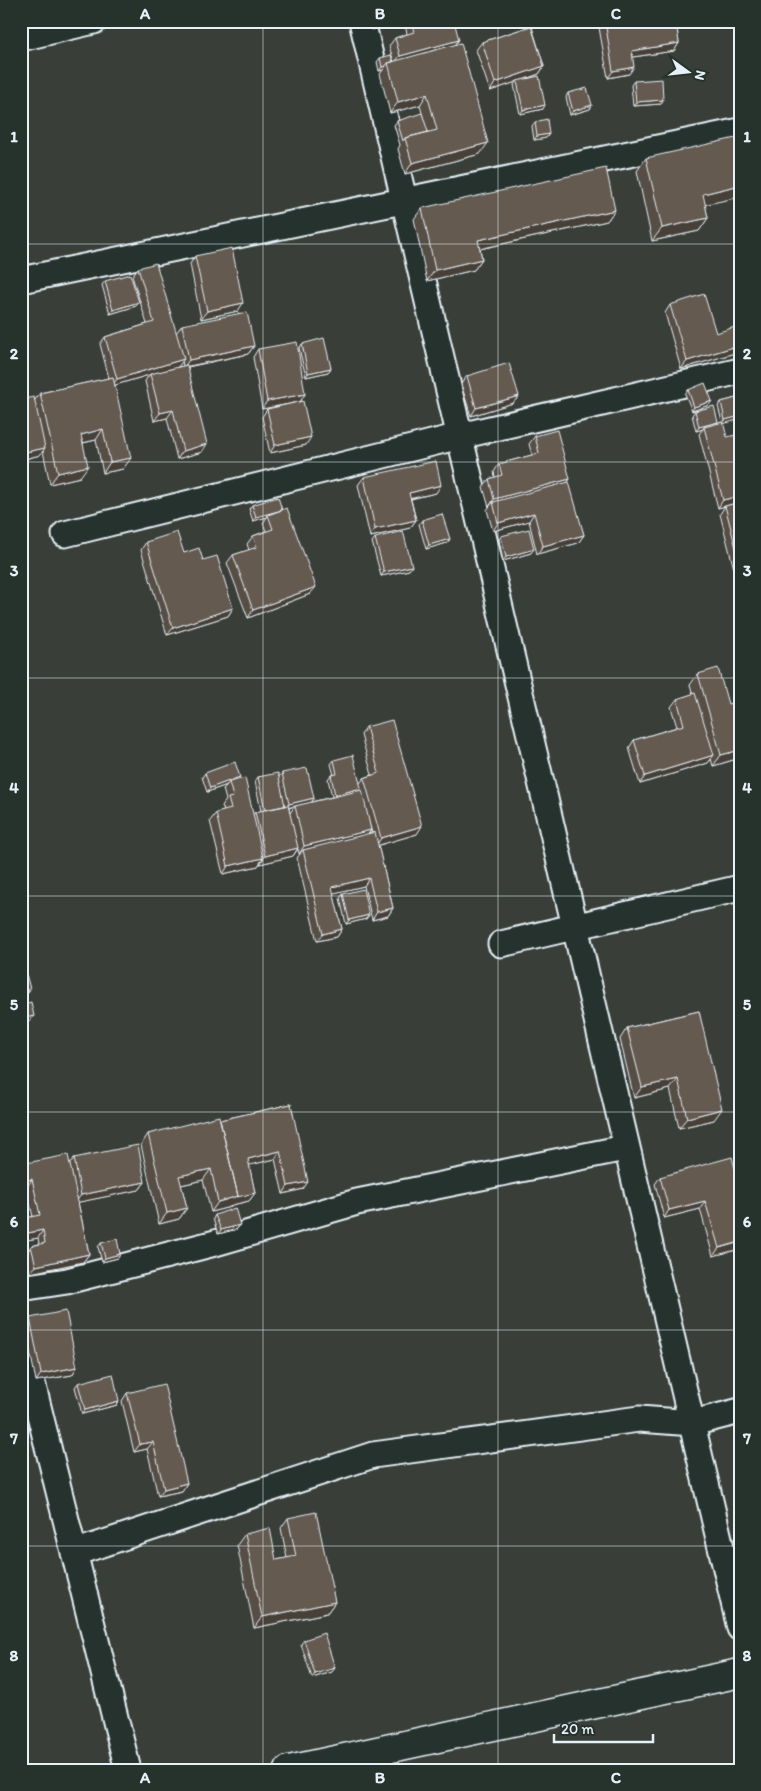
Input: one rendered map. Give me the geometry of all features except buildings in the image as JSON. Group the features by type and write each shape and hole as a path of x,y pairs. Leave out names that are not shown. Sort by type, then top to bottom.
{"street":[{"path":"21,38 94,21"},
{"path":"362,21 576,926 625,1148 693,1423 740,1628"},
{"path":"21,280 405,202 740,131"},
{"path":"65,534 460,436 740,371"},
{"path":"501,944 740,888"},
{"path":"21,1288 67,1281 206,1246 357,1202 625,1148"},
{"path":"21,1338 128,1770"},
{"path":"74,1553 373,1455 640,1419 693,1423 740,1411"},
{"path":"289,1770 740,1673"}]}
